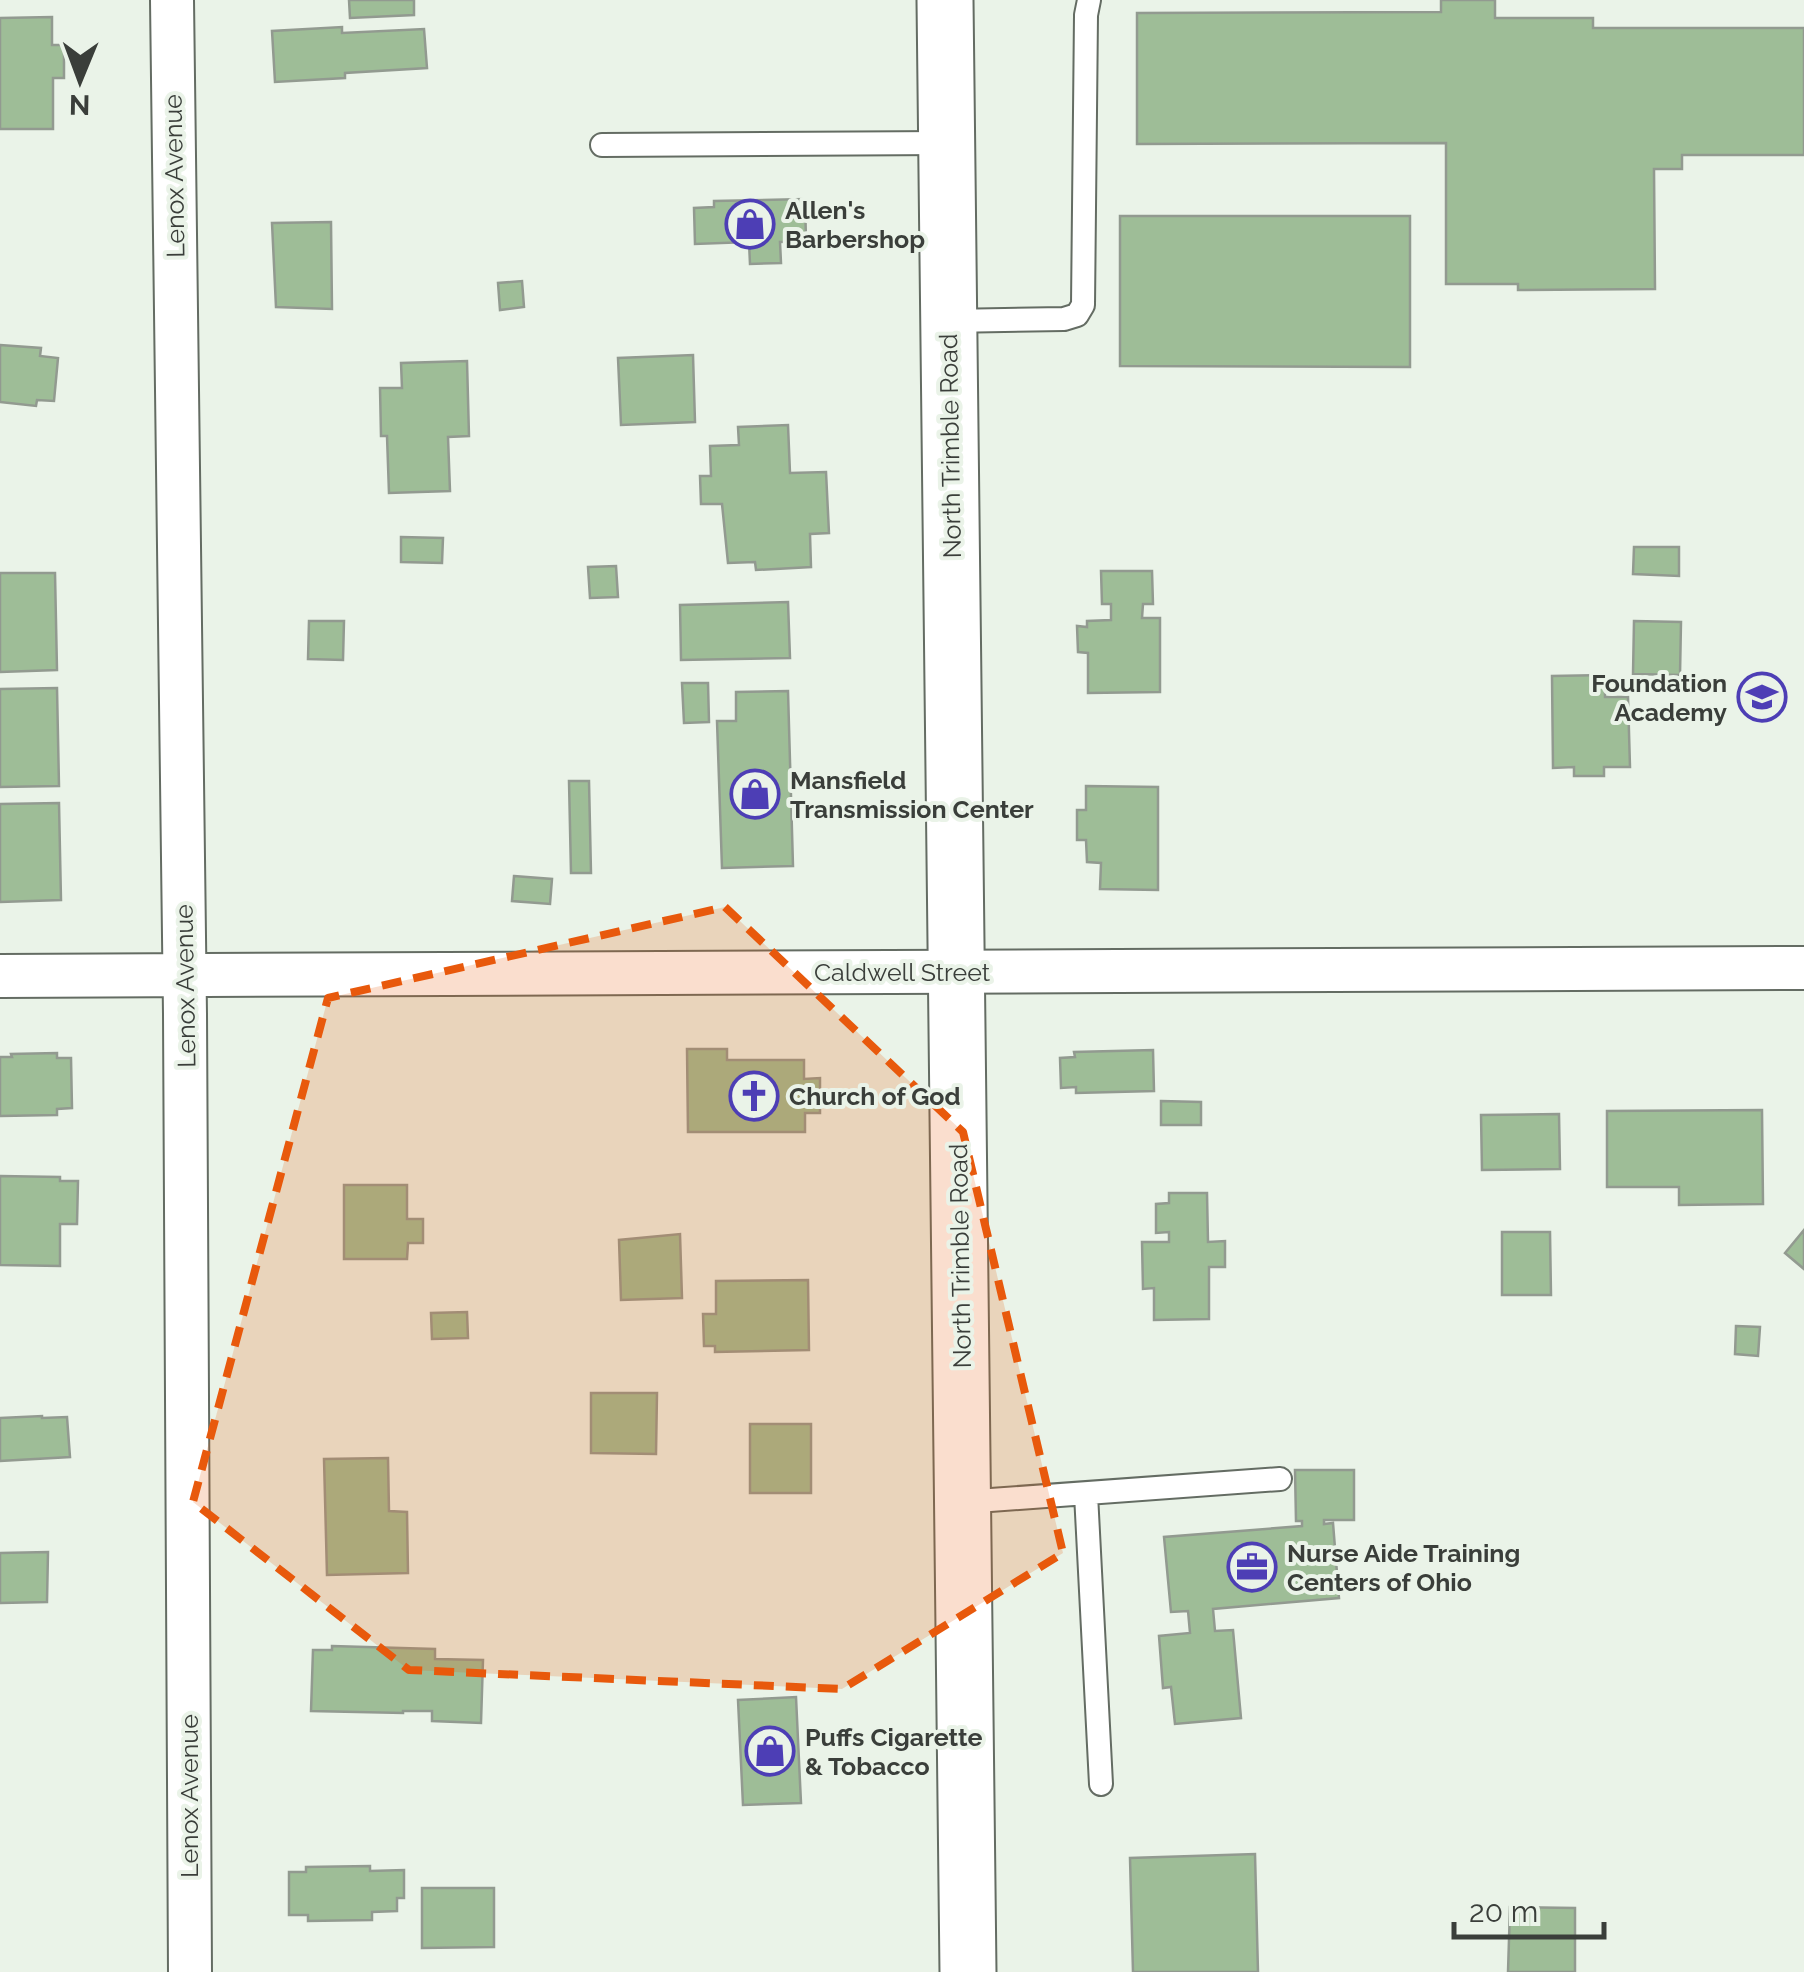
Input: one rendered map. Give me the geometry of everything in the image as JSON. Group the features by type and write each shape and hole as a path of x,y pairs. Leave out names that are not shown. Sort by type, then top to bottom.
{"main road":[{"name":"North Trimble Road","path":"945,0 968,1972"}],"street":[{"name":"Lenox Avenue","path":"172,0 185,974 190,1972"},
{"name":"Caldwell Street","path":"0,976 1804,968"}],"lane":[{"path":"948,321 1064,319 1077,316 1083,306 1089,0"},
{"path":"602,145 946,142"},
{"path":"963,1502 1280,1478"},
{"path":"1086,1494 1101,1784"}],"highlighted area":[{"path":"725,907 963,1132 1063,1553 842,1689 409,1670 193,1502 328,998"}],"building":[{"path":"349,0 414,0 414,15 350,18"},
{"path":"1441,0 1495,0 1495,18 1593,18 1593,28 1804,28 1804,155 1682,155 1682,169 1654,169 1655,289 1518,290 1518,284 1446,284 1446,143 1137,144 1137,13 1441,12"},
{"path":"52,17 52,45 64,45 64,78 53,78 53,129 0,129 0,18"},
{"path":"342,27 342,33 424,29 427,68 275,82 272,31"},
{"name":"Allen's Barbershop","path":"805,199 806,241 780,242 781,263 750,264 749,242 695,244 694,208 714,207 714,201"},
{"path":"1120,216 1410,216 1410,367 1120,366"},
{"path":"331,222 332,309 276,307 272,223"},
{"path":"522,281 524,307 500,310 498,283"},
{"path":"0,345 41,348 40,356 58,358 54,401 37,400 36,406 0,402"},
{"path":"693,355 695,422 621,425 618,358"},
{"path":"467,361 469,436 448,437 450,491 389,493 387,436 381,436 380,388 402,388 401,363"},
{"path":"788,425 790,473 826,472 829,533 810,534 811,567 756,570 755,562 728,563 722,504 701,504 700,476 711,476 710,446 739,445 738,427"},
{"path":"401,537 443,538 442,563 401,562"},
{"path":"1634,547 1679,547 1679,576 1633,574"},
{"path":"616,566 618,597 590,598 588,567"},
{"path":"1101,571 1152,571 1153,604 1143,604 1142,618 1160,618 1160,692 1088,693 1088,653 1078,652 1077,626 1087,627 1087,621 1111,620 1111,604 1102,604"},
{"path":"0,573 55,573 57,670 0,672"},
{"path":"788,602 790,658 681,660 680,605"},
{"path":"309,621 344,621 343,660 308,659"},
{"path":"1634,621 1681,622 1680,675 1633,674"},
{"path":"1605,675 1605,697 1628,697 1630,767 1604,767 1604,776 1574,776 1574,767 1553,768 1552,676"},
{"path":"682,683 708,683 709,722 684,723"},
{"path":"57,688 59,786 0,787 0,689"},
{"name":"Mansfield Transmission Center","path":"788,691 793,866 722,868 717,721 736,721 736,692"},
{"path":"569,781 589,781 591,873 571,873"},
{"path":"1086,786 1158,787 1158,890 1100,889 1101,863 1087,862 1086,840 1077,840 1077,810 1086,810"},
{"path":"59,803 61,900 0,902 0,804"},
{"path":"514,876 552,879 550,904 512,901"},
{"name":"Church of God","path":"687,1049 727,1049 727,1060 804,1060 804,1079 820,1078 820,1113 805,1113 805,1132 688,1132"},
{"path":"1153,1050 1154,1091 1076,1093 1076,1087 1061,1088 1060,1058 1075,1057 1074,1052"},
{"path":"57,1053 57,1058 71,1058 72,1108 57,1109 57,1115 0,1116 0,1057"},
{"path":"1161,1101 1201,1102 1201,1125 1161,1125"},
{"path":"1762,1110 1763,1204 1679,1205 1679,1187 1607,1187 1607,1111"},
{"path":"1559,1114 1560,1169 1482,1170 1481,1115"},
{"path":"0,1176 78,1181 77,1224 60,1224 60,1266 0,1265"},
{"path":"344,1185 407,1185 407,1219 423,1219 423,1243 408,1243 407,1259 344,1259"},
{"path":"1169,1193 1207,1193 1208,1242 1225,1241 1225,1267 1209,1267 1209,1319 1154,1320 1154,1288 1143,1289 1142,1242 1169,1242 1169,1232 1156,1233 1156,1204 1169,1203"},
{"path":"1804,1230 1804,1269 1785,1253"},
{"path":"1502,1232 1550,1232 1551,1295 1502,1295"},
{"path":"680,1234 682,1298 621,1300 619,1240"},
{"path":"808,1280 809,1350 715,1352 715,1346 704,1346 703,1314 716,1314 716,1281"},
{"path":"467,1312 468,1338 432,1339 431,1313"},
{"path":"1736,1326 1760,1327 1758,1356 1735,1354"},
{"path":"591,1393 657,1393 656,1454 591,1453"},
{"path":"67,1417 70,1457 0,1461 0,1418"},
{"path":"750,1424 811,1424 811,1493 750,1493"},
{"path":"388,1458 389,1511 407,1512 408,1573 327,1575 324,1459"},
{"name":"Nurse Aide Training Centers of Ohio","path":"1295,1470 1354,1470 1354,1520 1324,1520 1324,1524 1333,1523 1339,1598 1213,1609 1215,1631 1233,1630 1241,1718 1175,1724 1171,1687 1163,1688 1159,1636 1190,1633 1188,1611 1171,1612 1164,1537 1302,1526 1302,1521 1296,1521"},
{"path":"48,1552 47,1602 0,1603 0,1553"},
{"path":"332,1646 435,1649 435,1659 483,1660 481,1723 432,1721 432,1711 311,1711 313,1650 332,1650"},
{"name":"Puffs Cigarette & Tobacco","path":"796,1697 801,1803 743,1805 738,1700"},
{"path":"1255,1854 1258,1972 1133,1972 1130,1858"},
{"path":"370,1866 370,1871 404,1870 404,1898 397,1898 397,1911 372,1912 372,1920 308,1921 308,1915 289,1915 289,1872 306,1872 306,1867"},
{"path":"422,1888 494,1888 494,1947 422,1948"},
{"path":"1510,1907 1575,1908 1575,1972 1508,1972"}],"place":[{"name":"Allen's Barbershop","path":"750,224"},
{"name":"Foundation Academy","path":"1762,697"},
{"name":"Mansfield Transmission Center","path":"755,794"},
{"name":"Church of God","path":"754,1096"},
{"name":"Nurse Aide Training Centers of Ohio","path":"1252,1567"},
{"name":"Puffs Cigarette & Tobacco","path":"770,1751"}]}
